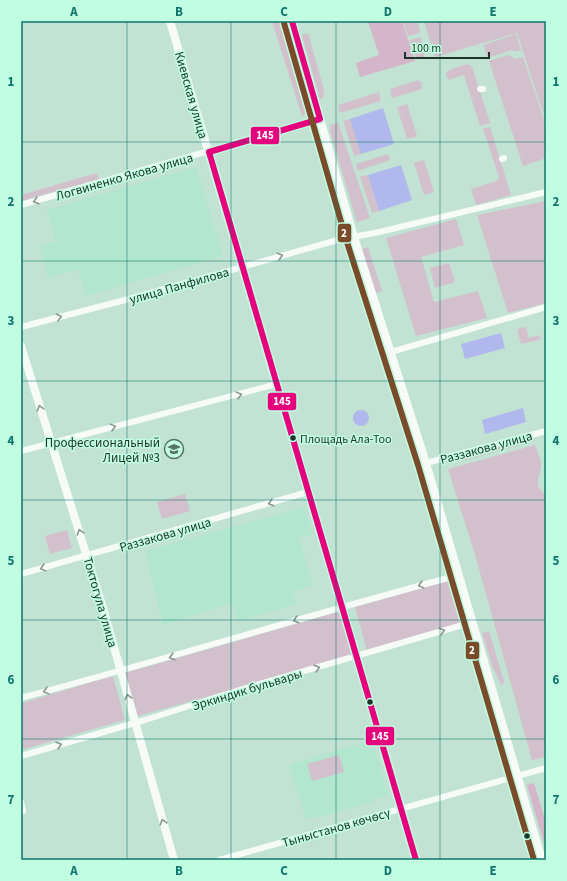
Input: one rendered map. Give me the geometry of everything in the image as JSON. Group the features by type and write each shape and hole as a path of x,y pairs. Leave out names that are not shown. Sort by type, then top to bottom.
{"main road":[{"name":"Киевская улица","path":"170,21 416,860"},
{"path":"292,21 354,237 426,463 542,860"},
{"name":"Токтогула улица","path":"21,346 50,443 87,556 174,860"}],"street":[{"name":"Логвиненко Якова улица","path":"21,205 320,119"},
{"name":"улица Панфилова","path":"21,327 354,237 375,234 546,192"},
{"path":"391,352 546,307"},
{"path":"21,451 277,384"},
{"name":"Раззакова улица","path":"426,463 546,431"},
{"name":"Раззакова улица","path":"21,574 308,492"},
{"path":"21,698 121,671 341,606 459,575"},
{"name":"Эркиндик бульвары","path":"21,756 473,622"},
{"name":"Тыныстанов көчөсү","path":"219,860 546,768"},
{"path":"21,802 23,810"}],"shaded area":[{"path":"272,21 283,21 309,112 302,116"},
{"path":"368,21 402,21 415,61 360,77 356,63 379,55"},
{"path":"403,21 418,21 420,33 408,36"},
{"path":"424,21 546,21 546,122 517,33 435,57"},
{"path":"308,33 324,90 323,99 320,99 302,35"},
{"path":"516,34 521,50 515,52 512,50 490,57 487,56 483,45"},
{"path":"421,37 424,57 417,59 409,40"},
{"path":"508,55 516,59 523,57 546,126 546,158 523,166 489,61"},
{"path":"467,64 472,66 490,123 480,126 464,75 448,80 446,74 449,70"},
{"path":"418,80 421,82 422,89 392,98 390,89"},
{"path":"379,92 381,101 340,113 338,105"},
{"path":"407,104 417,136 407,139 397,107"},
{"path":"350,119 361,154 354,156 343,121"},
{"path":"338,122 370,218 357,222 330,131 331,125"},
{"path":"490,127 511,195 476,205 471,189 497,181 499,177 483,129"},
{"path":"388,154 390,160 358,171 356,164"},
{"path":"424,160 434,192 424,195 414,163"},
{"path":"196,167 223,256 86,296 78,269 48,278 39,246 56,241 47,210"},
{"path":"97,173 99,179 21,201 21,195"},
{"path":"368,175 379,211 372,213 360,177"},
{"path":"546,201 546,303 508,313 477,215"},
{"path":"456,219 464,245 421,257 434,302 478,291 487,318 416,336 386,238"},
{"path":"368,247 382,291 376,293 362,249"},
{"path":"449,263 455,282 435,288 430,268"},
{"path":"526,327 529,338 540,335 541,339 521,344 517,329"},
{"path":"533,436 535,441 462,461 461,457"},
{"path":"535,445 541,463 538,483 541,491 546,495 546,757 532,760 476,558 448,469"},
{"path":"185,494 190,511 162,519 157,502"},
{"path":"305,507 313,534 299,538 313,585 293,592 297,604 238,621 232,603 163,625 145,551"},
{"path":"67,530 72,548 50,554 45,536"},
{"path":"451,580 463,623 367,651 355,607"},
{"path":"341,611 354,655 138,716 125,673"},
{"path":"489,631 504,681 502,686 493,668 482,633"},
{"path":"113,676 125,720 21,750 21,703"},
{"path":"372,740 388,795 373,799 373,802 316,818 316,816 306,819 289,765"},
{"path":"339,755 344,772 312,781 307,764"},
{"path":"534,783 546,823 546,850 527,785"}],"water":[{"path":"383,108 394,144 361,154 350,119"},
{"path":"401,165 412,200 379,211 368,175"},
{"path":"501,333 505,348 465,359 461,344"},
{"path":"523,408 526,422 485,434 482,420"},
{"path":"361,410 367,412 369,418 367,424 361,426 355,424 353,418 355,412"}],"transit line":[{"name":"145","path":"292,21 320,119 209,152 416,860"},
{"name":"2","path":"284,23 346,239 418,465 534,860"}],"place":[{"name":"Площадь Ала-Тоо","path":"293,438"},
{"name":"Профессиональный Лицей №3","path":"174,449"}]}
